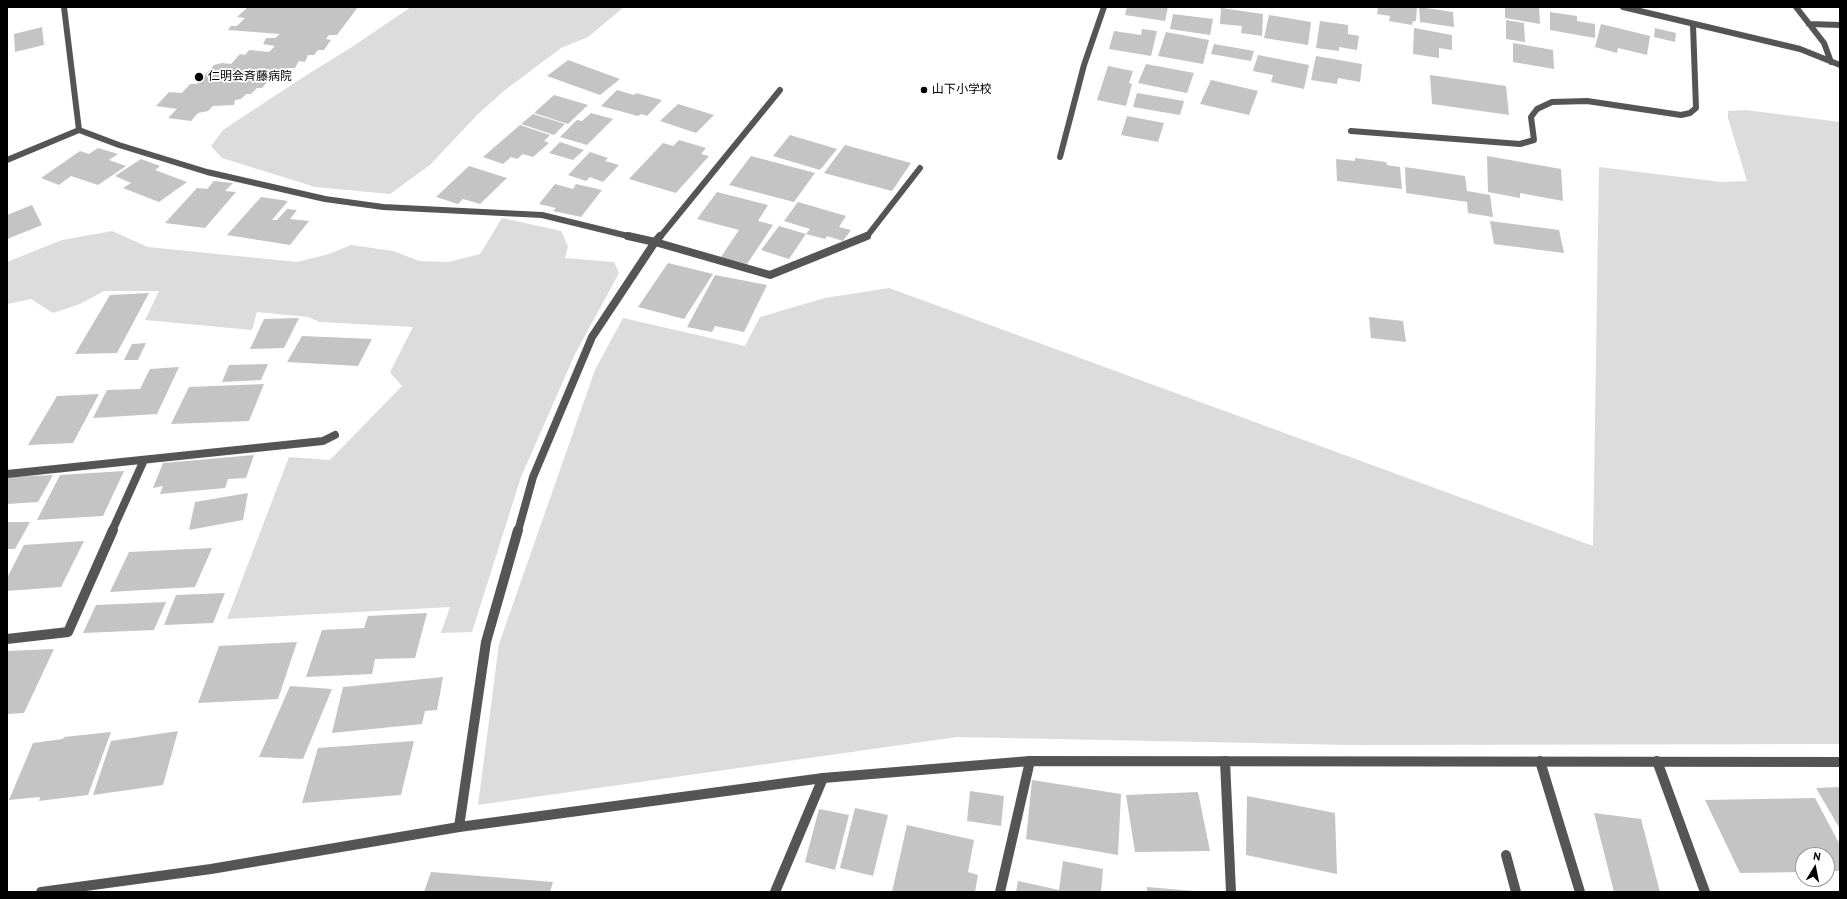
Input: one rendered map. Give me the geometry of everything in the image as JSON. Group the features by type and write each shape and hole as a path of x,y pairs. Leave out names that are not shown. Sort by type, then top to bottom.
{"street":[{"path":"64,7 80,130"},
{"path":"1060,157 1084,65 1104,7"},
{"path":"1623,7 1693,25 1800,49 1840,65"},
{"path":"1796,7 1824,43 1831,62"},
{"path":"1809,24 1840,25"},
{"path":"1351,131 1520,144 1534,140 1531,117 1536,109 1552,102 1587,101 1681,115 1690,113 1696,108 1693,25"},
{"path":"459,827 486,642 533,477 592,337 655,242 780,90"},
{"path":"7,160 80,130 119,145 207,172 325,198 383,207 542,215 655,242 770,275 868,235 920,168"},
{"path":"7,474 323,441 335,435"},
{"path":"7,639 68,632 144,460"},
{"path":"41,892 211,869 459,827 823,778 1030,761 1840,762"},
{"path":"1000,892 1030,761"},
{"path":"1225,761 1231,892"},
{"path":"1540,761 1580,892"},
{"path":"1657,761 1705,892"},
{"path":"775,892 823,778"},
{"path":"1506,855 1516,892"}],"shaded area":[{"path":"411,7 624,7 588,37 561,48 505,90 477,115 430,165 390,194 315,187 222,158 211,146 223,130"},
{"path":"1746,110 1840,122 1840,744 1352,745 957,737 478,805 499,644 595,370 623,318 745,346 760,317 825,298 889,288 1593,546 1599,167 1721,182 1747,181 1728,118 1728,111"},
{"path":"502,218 561,231 568,246 565,258 614,262 619,273 575,354 521,477 472,632 441,633 450,607 227,619 289,457 330,460 402,386 390,372 413,327 320,322 308,317 257,312 252,330 145,320 159,291 104,291 80,304 53,313 31,299 7,304 7,262 62,240 112,231 148,247 297,262 329,254 351,245 393,251 419,261 449,262 480,254"}],"building":[{"path":"248,7 358,7 337,35 329,35 326,39 331,40 324,50 318,50 314,55 308,55 305,62 299,61 295,68 288,68 284,75 276,75 273,82 267,82 262,88 257,88 251,94 246,94 241,99 235,100 234,105 213,106 208,111 198,113 191,121 168,118 177,109 156,106 169,92 182,93 190,84 197,84 214,65 222,63 231,64 240,54 245,55 249,50 269,52 275,46 263,44 266,38 275,38 280,34 228,30 231,26 237,26 245,18 237,17"},
{"path":"1127,7 1168,7 1165,21 1125,15"},
{"path":"1378,7 1417,7 1416,21 1413,21 1412,25 1389,21 1390,16 1377,14"},
{"path":"1419,7 1453,12 1454,27 1420,22"},
{"path":"1505,7 1539,7 1540,24 1505,18"},
{"path":"1221,8 1263,14 1262,36 1241,33 1242,26 1220,24"},
{"path":"1550,12 1577,16 1577,21 1595,24 1595,38 1550,30"},
{"path":"1173,14 1213,19 1210,35 1170,29"},
{"path":"1269,15 1311,22 1308,45 1264,38"},
{"path":"1506,20 1524,23 1525,42 1506,39"},
{"path":"1320,21 1348,25 1348,34 1359,36 1357,50 1339,47 1339,51 1316,48"},
{"path":"1601,24 1650,36 1647,55 1618,48 1617,53 1595,47"},
{"path":"42,27 44,45 15,52 14,34"},
{"path":"1414,28 1452,35 1452,50 1439,48 1439,58 1413,54"},
{"path":"1655,28 1676,33 1675,42 1654,37"},
{"path":"1142,29 1157,31 1151,56 1109,49 1114,31 1141,35"},
{"path":"1166,32 1209,40 1203,64 1158,56"},
{"path":"1513,43 1553,50 1554,69 1513,62"},
{"path":"1214,44 1254,51 1251,61 1211,54"},
{"path":"1258,55 1309,65 1304,89 1271,82 1273,75 1253,71"},
{"path":"1316,56 1362,64 1360,82 1338,78 1337,84 1311,80"},
{"path":"568,60 620,79 600,95 547,76"},
{"path":"1146,64 1194,73 1187,93 1138,83"},
{"path":"1108,66 1133,71 1129,83 1132,84 1126,106 1097,100"},
{"path":"1430,75 1506,86 1509,115 1432,104"},
{"path":"1211,80 1258,91 1249,115 1200,104"},
{"path":"617,90 662,100 647,116 641,114 638,116 601,106"},
{"path":"1137,93 1184,101 1180,115 1133,107"},
{"path":"554,95 588,105 568,124 534,113"},
{"path":"678,104 714,115 696,133 660,121"},
{"path":"591,113 613,119 587,145 560,137 577,120 582,121"},
{"path":"533,114 565,124 554,135 521,124"},
{"path":"1127,116 1164,123 1158,142 1121,135"},
{"path":"520,125 550,135 544,141 549,143 533,157 523,154 517,159 511,157 503,164 483,157"},
{"path":"790,135 837,149 820,170 773,156"},
{"path":"679,140 706,148 701,154 709,156 676,193 629,179 663,143 673,146"},
{"path":"560,142 584,150 573,160 549,153"},
{"path":"845,145 911,163 892,191 824,173"},
{"path":"98,148 118,154 109,160 126,166 98,185 71,176 59,185 41,178 80,151 89,154"},
{"path":"590,152 608,158 605,161 619,165 603,182 590,177 586,181 568,175"},
{"path":"751,156 815,173 794,202 729,185"},
{"path":"1487,156 1561,169 1563,201 1520,193 1520,198 1488,192"},
{"path":"1355,158 1386,162 1387,165 1400,167 1402,189 1337,181 1336,159 1355,161"},
{"path":"141,159 160,166 155,170 187,182 159,202 123,188 131,183 115,176"},
{"path":"469,166 507,178 480,204 463,199 458,204 436,197"},
{"path":"1405,167 1465,176 1467,191 1490,195 1493,217 1468,213 1467,202 1406,193"},
{"path":"214,181 233,183 225,191 236,192 205,228 165,223 197,188 207,189"},
{"path":"555,184 573,189 576,184 602,190 581,217 553,211 556,208 539,204"},
{"path":"717,192 768,205 758,221 773,225 747,264 721,257 739,230 697,219"},
{"path":"261,197 288,201 272,220 277,220 287,209 297,210 290,219 309,221 290,245 227,235"},
{"path":"798,202 846,216 839,227 851,230 843,241 827,236 825,239 806,234 810,229 784,221"},
{"path":"32,205 42,225 7,239 7,215"},
{"path":"1490,221 1559,230 1564,253 1494,244"},
{"path":"779,226 806,234 789,259 761,250"},
{"path":"668,263 713,274 684,319 638,307"},
{"path":"715,275 767,285 744,332 715,326 712,332 687,327"},
{"path":"149,293 117,353 75,354 110,295"},
{"path":"1369,317 1403,321 1406,342 1371,338"},
{"path":"299,318 284,348 250,349 264,319"},
{"path":"302,336 372,339 358,366 287,362"},
{"path":"146,343 138,360 124,360 132,344"},
{"path":"268,364 261,380 222,382 229,365"},
{"path":"179,367 157,414 93,418 107,390 140,389 150,369"},
{"path":"264,384 249,421 171,424 189,387"},
{"path":"99,394 73,443 28,445 57,396"},
{"path":"254,455 246,478 228,479 225,488 160,494 163,486 153,488 163,463"},
{"path":"124,471 103,516 37,520 60,475"},
{"path":"53,475 38,502 7,504 7,477"},
{"path":"248,493 243,520 189,530 195,502"},
{"path":"7,522 30,522 15,549 7,549"},
{"path":"84,541 61,587 7,591 7,578 24,545"},
{"path":"212,548 195,587 110,592 129,552"},
{"path":"225,593 213,623 164,625 176,595"},
{"path":"166,602 154,630 83,633 96,605"},
{"path":"427,613 415,658 375,659 372,674 306,677 322,630 364,628 368,616"},
{"path":"297,642 278,699 198,703 219,646"},
{"path":"54,649 24,713 7,714 7,651"},
{"path":"443,677 437,710 425,711 422,724 332,733 343,687"},
{"path":"290,686 332,689 303,759 259,757"},
{"path":"178,731 163,785 93,795 111,741"},
{"path":"111,732 88,795 39,801 40,797 9,800 33,743 63,739 64,737"},
{"path":"414,741 401,795 302,803 318,748"},
{"path":"1032,780 1121,794 1118,855 1026,839"},
{"path":"1840,787 1840,829 1816,788"},
{"path":"970,791 1004,796 1001,826 967,821"},
{"path":"1198,792 1210,851 1135,852 1126,795"},
{"path":"1247,796 1335,813 1337,874 1246,855"},
{"path":"1815,798 1840,845 1840,871 1835,871 1835,847 1795,847 1795,872 1740,873 1705,800"},
{"path":"855,808 888,815 873,876 840,868"},
{"path":"819,809 849,815 835,870 805,862"},
{"path":"1594,813 1641,819 1660,892 1614,892"},
{"path":"907,825 974,840 968,872 978,875 975,892 892,892"},
{"path":"1063,861 1103,869 1101,892 1016,892 1018,881 1059,890"},
{"path":"431,872 553,882 550,892 424,892"},
{"path":"1147,887 1194,891 1194,892 1147,892"}],"place":[{"name":"仁明会斉藤病院","path":"199,77"},
{"name":"山下小学校","path":"924,90"}]}
